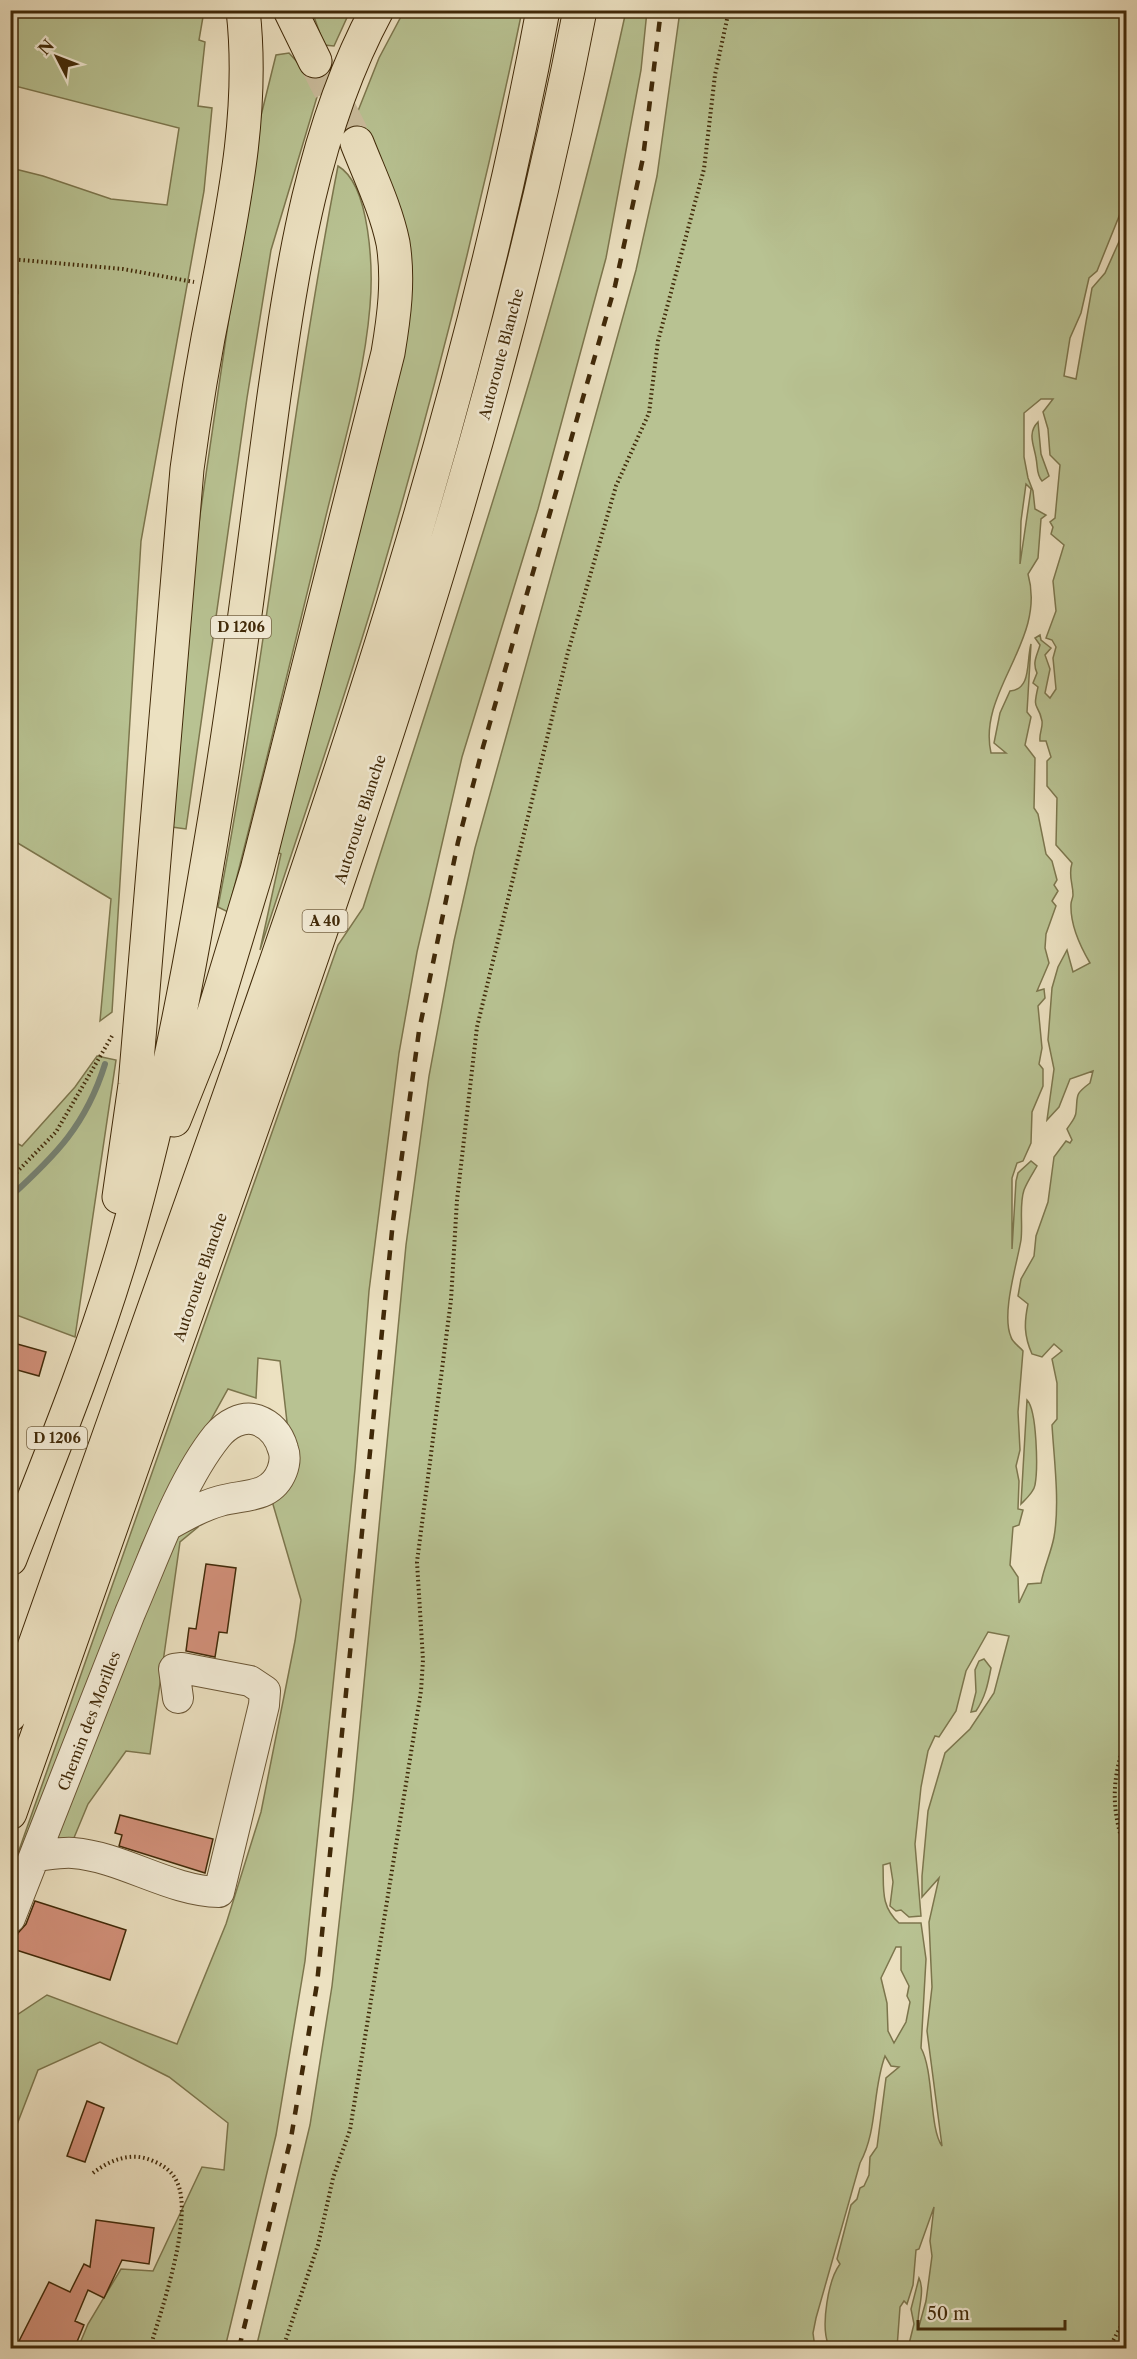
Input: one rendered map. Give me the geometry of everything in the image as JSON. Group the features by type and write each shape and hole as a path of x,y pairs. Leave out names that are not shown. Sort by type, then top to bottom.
{"main road":[{"path":"102,1317 135,1085 185,479 199,385 244,133 247,78 243,10"},
{"path":"290,10 315,61"},
{"name":"D 1206","path":"10,1559 102,1317 123,1251 170,1064 221,784 277,372 299,239 313,180 341,89 377,10"},
{"name":"A 40","path":"10,1715 290,924 386,631 428,494 487,276 543,10"},
{"name":"Autoroute Blanche","path":"10,1813 324,924 418,642 459,505 519,287 580,10"},
{"path":"123,1251 204,1045 257,870 388,353 396,293 393,243 383,208 357,143"}],"street":[{"name":"Chemin des Morilles","path":"10,1918 130,1613 170,1524"},
{"path":"36,1856 72,1853 115,1863 203,1892 219,1892 227,1820 264,1705 265,1691 250,1681 182,1668 174,1669 178,1698"}],"path":[{"path":"283,2349 318,2245 333,2178 350,2130 421,1691 423,1660 417,1562 451,1300 457,1200 477,1027 571,640 616,486 649,413 658,340 706,160 715,75 729,10"},
{"path":"10,259 123,269 218,286"},
{"path":"10,1179 57,1132 84,1090 117,1028"},
{"path":"1126,1322 1121,1358 1126,1428"},
{"path":"1126,1739 1113,1796 1115,1823 1126,1852"},
{"path":"93,2173 108,2162 126,2157 150,2159 166,2167 177,2183 181,2212 176,2255 150,2349"},
{"path":"1109,2349 1126,2317"}],"green space":[{"path":"11,10 204,11 199,40 205,42 198,106 212,108 204,191 141,541 112,1012 100,1021 111,899 11,839 10,312 18,293 15,249 11,247 11,168 43,176 111,199 167,205 179,128 11,85"},
{"path":"312,11 350,11 334,46 324,45"},
{"path":"404,11 522,11 474,228 399,515 350,677 260,950 281,854 273,850 389,407 381,167 364,126 356,116 379,58"},
{"path":"626,11 647,11 641,70 606,258 538,509 462,757 417,952 399,1053 369,1291 355,1469 305,1961 276,2135 225,2348 78,2348 88,2324 121,2269 153,2271 202,2167 224,2170 228,2123 169,2077 100,2042 38,2070 11,2140 11,2019 47,1995 177,2044 226,1924 261,1812 295,1641 301,1600 272,1501 291,1457 280,1361 258,1358 256,1398 228,1389 142,1544 36,1836 11,1894 11,1873 338,945 363,908 539,350 600,125"},
{"path":"680,11 1126,11 1126,207 1120,214 1097,271 1089,278 1081,313 1070,338 1064,376 1076,379 1092,288 1105,273 1126,226 1126,2348 911,2348 909,2344 914,2324 911,2309 919,2278 922,2290 918,2330 926,2301 932,2256 930,2241 934,2207 919,2249 916,2250 913,2285 907,2304 904,2301 900,2307 897,2348 827,2348 825,2326 827,2303 832,2281 840,2264 837,2259 851,2205 857,2199 860,2188 864,2186 869,2175 870,2157 877,2147 886,2078 899,2067 891,2066 885,2056 878,2083 870,2137 860,2163 816,2318 813,2333 815,2348 256,2348 310,2125 332,1986 353,1798 406,1245 429,1076 454,941 475,848 636,270 657,176","holes":["1041,399 1053,399 1043,412 1048,429 1050,455 1060,465 1055,518 1050,522 1053,527 1051,534 1064,545 1053,581 1056,611 1046,638 1052,640 1056,647 1053,658 1056,689 1050,698 1045,693 1050,669 1045,655 1051,648 1041,640 1040,635 1035,638 1040,645 1035,662 1037,673 1033,683 1038,687 1036,704 1042,721 1040,741 1046,741 1051,757 1047,761 1047,786 1057,798 1056,845 1072,863 1070,872 1073,895 1072,920 1079,942 1090,963 1073,972 1067,950 1058,967 1052,988 1048,1040 1054,1069 1047,1120 1059,1107 1070,1079 1093,1071 1090,1083 1081,1090 1078,1096 1076,1114 1067,1129 1072,1140 1070,1143 1066,1141 1054,1157 1048,1202 1036,1236 1034,1256 1021,1279 1018,1296 1028,1304 1026,1329 1027,1341 1032,1354 1042,1357 1054,1344 1062,1351 1052,1359 1057,1383 1057,1419 1052,1425 1057,1496 1054,1537 1041,1583 1028,1584 1019,1603 1018,1577 1010,1565 1013,1527 1019,1525 1023,1510 1018,1509 1019,1481 1016,1466 1020,1450 1018,1412 1023,1351 1012,1339 1008,1327 1008,1316 1021,1240 1021,1208 1024,1190 1037,1166 1031,1161 1018,1173 1012,1249 1012,1178 1017,1163 1023,1161 1031,1143 1032,1112 1043,1086 1043,1069 1039,1064 1042,1048 1038,1006 1045,998 1044,989 1037,991 1049,963 1045,948 1046,934 1056,906 1052,901 1058,891 1054,885 1057,880 1052,861 1046,854 1038,814 1034,808 1035,758 1025,745 1031,717 1027,712 1031,644 1025,680 1017,689 1010,691 1000,713 994,743 1006,753 991,753 989,730 994,708 1028,622 1031,598 1028,574 1038,558 1041,519 1046,515 1035,509 1033,491 1028,478 1024,457 1024,413","1026,484 1031,489 1020,564 1021,521","988,1632 1009,1636 994,1693 970,1729 945,1753 928,1811 922,1897 939,1878 929,1922 932,1987 927,2031 942,2146 935,2126 928,2070 921,2048 926,1959 921,1923 899,1923 893,1917 884,1896 883,1865 890,1863 893,1882 890,1906 896,1911 901,1910 909,1917 921,1916 915,1844 921,1787 928,1751 935,1736 939,1737 956,1711 966,1671","896,1947 901,1947 901,1970 909,1986 907,1996 910,2002 906,2022 894,2043 888,2031 887,2003 881,1978"]},
{"path":"289,53 320,87 271,250 247,398 186,829 172,827 185,653 200,515 255,140 276,55"},
{"path":"338,166 349,176 357,191 368,230 371,291 367,334 351,416 228,912 218,907 250,722 321,258"},
{"path":"1038,422 1041,454 1049,476 1042,481 1038,473 1032,439 1033,430"},
{"path":"97,1056 116,1060 75,1337 11,1313 11,1140 22,1146 75,1087"},
{"path":"1027,1400 1035,1427 1036,1477 1033,1490 1021,1504"},
{"path":"194,1519 198,1527 180,1542 150,1754 126,1751 88,1804 71,1845 53,1841 173,1536"},
{"path":"984,1659 991,1668 987,1685 979,1706 976,1711 971,1712 976,1692 975,1670 979,1661"}],"building":[{"path":"10,1342 46,1352 39,1376 10,1368"},
{"path":"206,1564 236,1568 227,1633 219,1632 215,1657 186,1651 189,1628 196,1629"},
{"path":"120,1815 213,1839 205,1873 119,1846 122,1835 115,1833"},
{"path":"35,1901 126,1930 110,1980 13,1949 18,1933 26,1924"},
{"path":"87,2101 104,2108 85,2162 67,2156"},
{"path":"96,2220 154,2228 149,2264 122,2260 104,2298 88,2290 75,2321 84,2325 74,2349 15,2349 49,2282 70,2292 84,2264 90,2267"}],"waterway":[{"path":"10,1197 68,1138 89,1105 105,1064"}],"tunnel":[{"path":"315,61 357,143"}],"railway":[{"path":"239,2348 291,2138 317,1984 393,1221 419,1031 458,842 615,286 643,158 661,10"}]}
